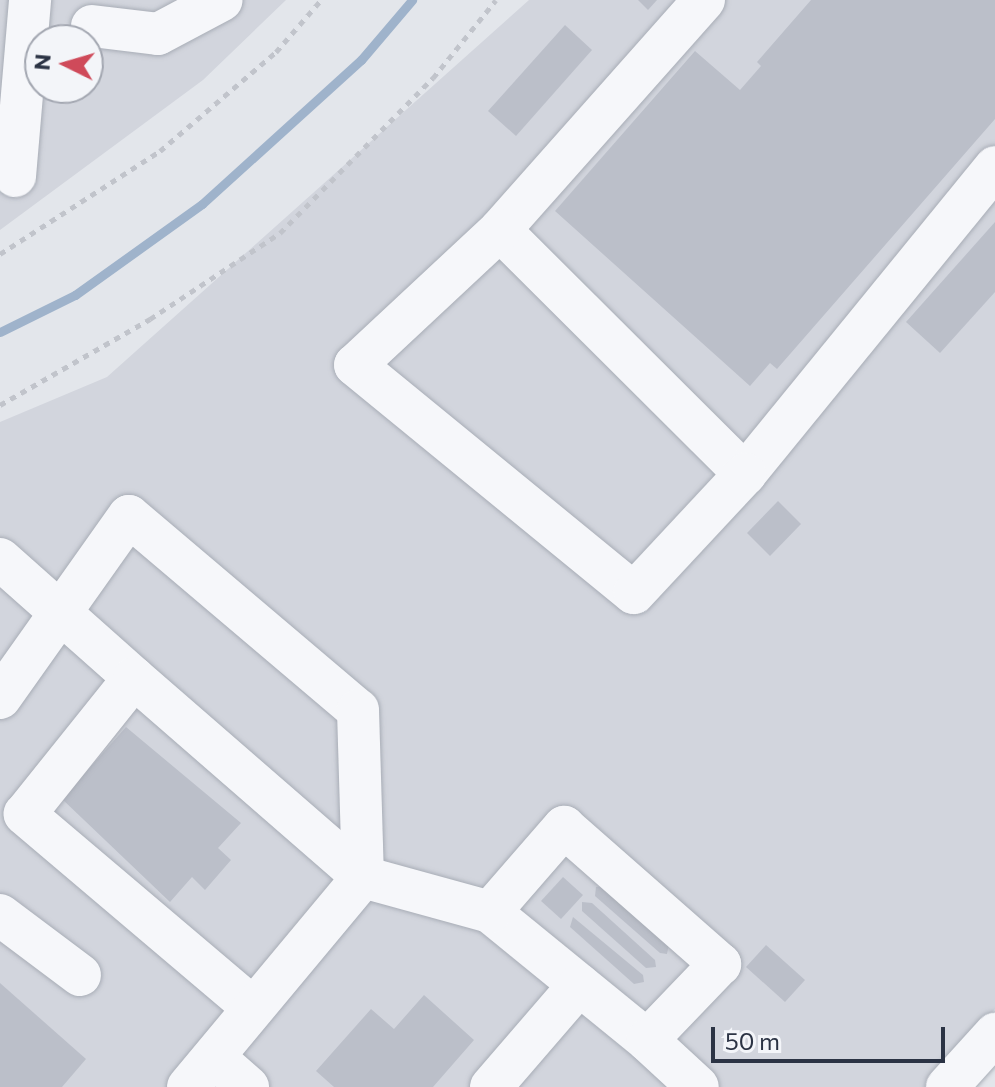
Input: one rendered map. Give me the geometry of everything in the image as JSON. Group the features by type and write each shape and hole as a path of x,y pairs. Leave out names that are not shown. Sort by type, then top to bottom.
{"street":[{"path":"15,176 30,0"},
{"path":"104,27 158,34 222,0"},
{"path":"704,0 500,230 355,365 634,593 745,474 995,167"},
{"path":"500,230 745,474"},
{"path":"6,676 60,612 129,516 358,710 363,877 251,1006 202,1073 248,1087"},
{"path":"0,559 363,877 490,912 647,1040 698,1087"},
{"path":"134,678 25,814 251,1006"},
{"path":"490,912 564,827 720,964 647,1040"},
{"path":"0,915 80,975"},
{"path":"491,1087 579,985"},
{"path":"966,1080 995,1034"}],"path":[{"path":"0,254 160,151 276,52 321,0"},
{"path":"0,405 150,319 280,233 433,78 496,0"}],"shaded area":[{"path":"0,0 286,0 203,80 0,230"},
{"path":"529,0 995,0 995,1009 926,1087 0,1087 0,422 107,377"}],"building":[{"path":"638,0 657,0 648,10"},
{"path":"811,0 995,0 995,119 777,369 770,363 750,386 555,211 695,51 740,90 761,66 757,62"},
{"path":"565,25 592,50 516,136 488,111"},
{"path":"995,222 995,292 940,353 906,322"},
{"path":"778,501 801,524 770,556 747,533"},
{"path":"126,727 241,823 218,848 231,860 205,890 192,877 170,902 62,799"},
{"path":"563,877 583,895 561,919 541,901"},
{"path":"603,886 669,944 667,954 660,953 595,896 596,887"},
{"path":"582,902 592,903 655,960 656,967 646,968 582,911"},
{"path":"573,917 643,975 644,982 634,984 570,927"},
{"path":"766,945 805,980 785,1002 746,967"},
{"path":"0,983 86,1059 62,1087 0,1087"},
{"path":"424,995 474,1040 433,1087 334,1087 316,1071 371,1009 394,1029"}],"waterway":[{"path":"0,332 75,295 202,204 361,60 412,0"}]}
